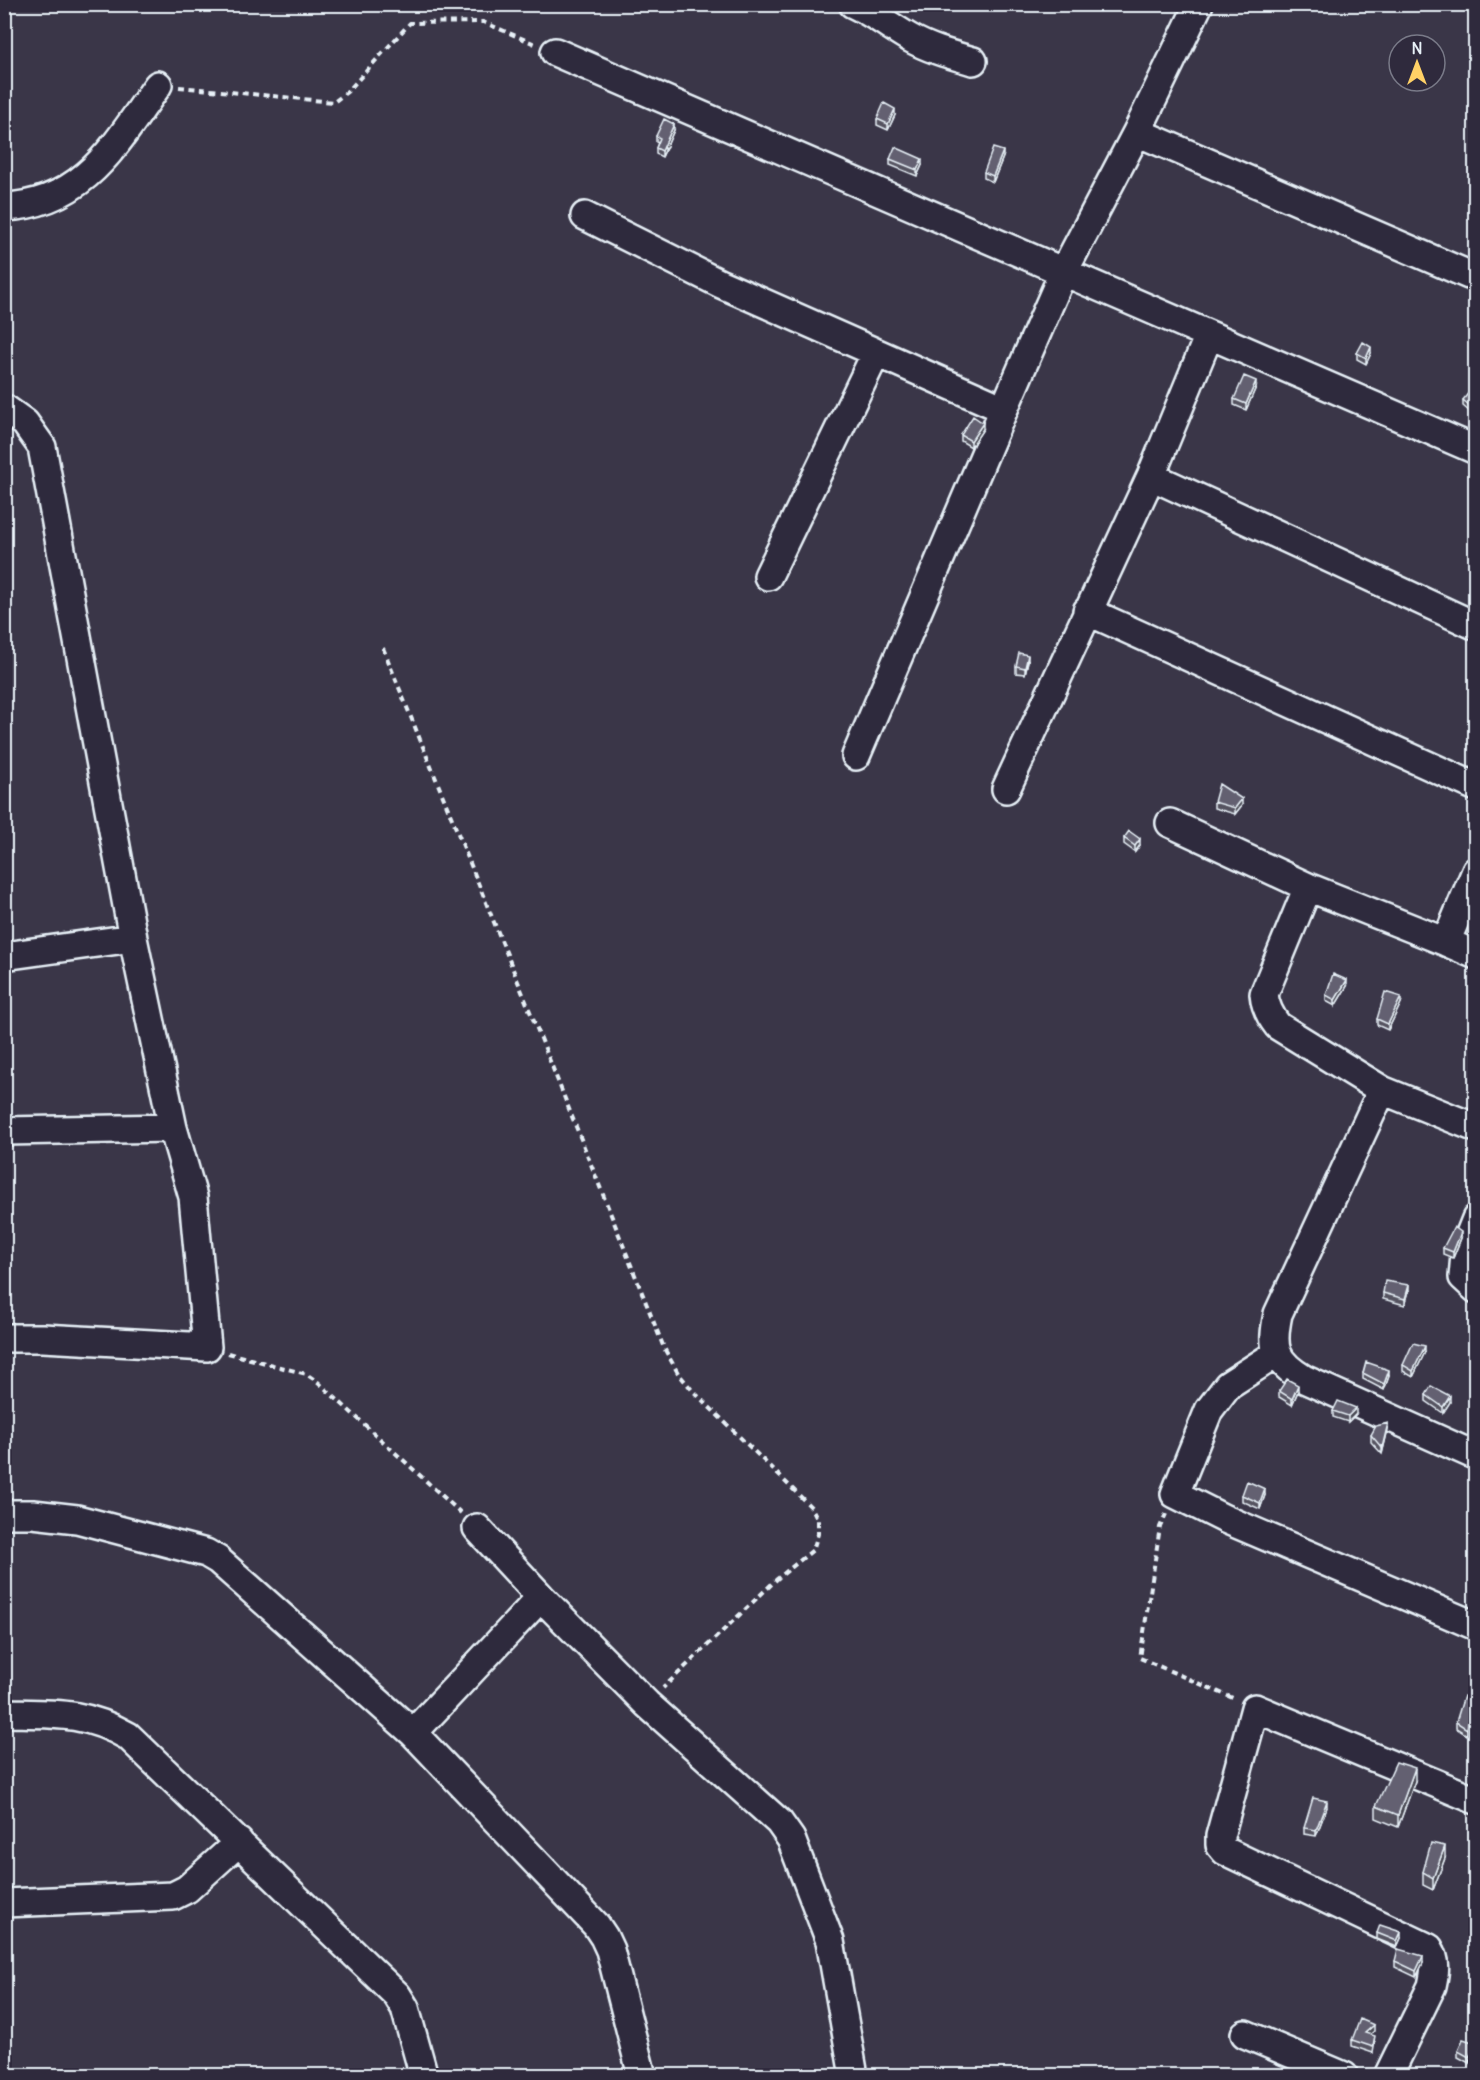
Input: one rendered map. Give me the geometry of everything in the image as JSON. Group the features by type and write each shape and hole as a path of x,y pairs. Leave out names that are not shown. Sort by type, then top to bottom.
{"street":[{"path":"853,4 912,39 973,61"},
{"path":"856,756 1064,273 1137,132 1199,4"},
{"path":"555,52 1476,450"},
{"path":"4,207 26,207 59,194 81,181 104,159 158,85"},
{"path":"1137,132 1476,278"},
{"path":"585,216 722,284 1004,409"},
{"path":"1006,789 1151,476 1209,335"},
{"path":"768,576 876,353"},
{"path":"4,408 25,423 42,447 133,939 174,1128 193,1197 207,1347 4,1338"},
{"path":"1151,476 1476,626"},
{"path":"1087,611 1476,787"},
{"path":"1170,823 1308,887 1476,955"},
{"path":"1446,942 1476,871"},
{"path":"1308,887 1264,994 1269,1015 1278,1026 1383,1090 1476,1128"},
{"path":"4,956 133,939"},
{"path":"1383,1090 1278,1314 1275,1326 1276,1354 1287,1369 1304,1378 1476,1456"},
{"path":"4,1131 174,1128"},
{"path":"1476,1219 1466,1244 1463,1277 1476,1289"},
{"path":"1276,1354 1228,1385 1209,1410 1175,1494 1225,1519 1476,1626"},
{"path":"4,1514 33,1514 77,1519 206,1553 218,1560 413,1733 596,1925 610,1950 642,2076"},
{"path":"477,1528 541,1597 647,1704 779,1822 790,1839 830,1941 854,2076"},
{"path":"413,1733 541,1597"},
{"path":"1388,2076 1432,1986 1435,1957 1429,1948 1225,1851 1220,1845 1220,1836 1255,1708 1476,1800"},
{"path":"4,1713 74,1715 106,1724 128,1736 397,1995 405,2008 423,2076"},
{"path":"4,1904 172,1896 187,1889 239,1842"},
{"path":"1245,2034 1344,2076"}],"path":[{"path":"158,85 334,102 347,92 410,23 483,22 555,52"},
{"path":"383,648 664,1348 678,1373 693,1391 812,1508 818,1520 819,1534 813,1550 777,1579 647,1704"},
{"path":"207,1347 306,1374 318,1382 477,1528"},
{"path":"1175,1494 1160,1527 1140,1658 1255,1708"}],"building":[{"path":"884,103 895,109 888,124 877,119"},
{"path":"664,119 674,124 662,151 656,148 660,138 656,136"},
{"path":"895,147 922,159 917,170 890,159"},
{"path":"993,148 1003,151 993,176 984,172"},
{"path":"1363,342 1371,347 1366,358 1357,353"},
{"path":"1244,376 1256,381 1246,404 1234,399"},
{"path":"1470,391 1476,395 1476,400 1470,406 1463,400"},
{"path":"973,416 983,423 971,441 961,435"},
{"path":"1019,653 1028,655 1025,668 1016,666"},
{"path":"1219,784 1242,799 1235,808 1214,802"},
{"path":"1129,831 1140,839 1135,846 1124,838"},
{"path":"1333,974 1347,980 1335,1000 1326,995"},
{"path":"1385,992 1401,997 1388,1024 1377,1019"},
{"path":"1454,1227 1461,1232 1453,1252 1443,1248"},
{"path":"1385,1281 1409,1285 1405,1299 1383,1293"},
{"path":"1413,1343 1425,1346 1413,1371 1403,1365"},
{"path":"1366,1362 1389,1370 1384,1384 1363,1373"},
{"path":"1287,1379 1298,1385 1292,1399 1279,1391"},
{"path":"1431,1386 1450,1396 1443,1407 1426,1395"},
{"path":"1338,1401 1356,1408 1348,1416 1333,1411"},
{"path":"1388,1423 1382,1448 1371,1435 1376,1426"},
{"path":"1247,1481 1265,1489 1260,1503 1242,1495"},
{"path":"1464,1696 1475,1699 1467,1729 1456,1722"},
{"path":"1396,1762 1415,1768 1398,1815 1376,1806"},
{"path":"1313,1798 1327,1801 1316,1830 1304,1828"},
{"path":"1431,1843 1445,1846 1433,1878 1423,1872"},
{"path":"1380,1925 1401,1932 1397,1941 1377,1933"},
{"path":"1398,1949 1423,1956 1416,1971 1395,1961"},
{"path":"1360,2019 1374,2025 1365,2033 1375,2036 1373,2047 1352,2040"},
{"path":"1463,2039 1476,2043 1469,2057 1458,2051"}]}
